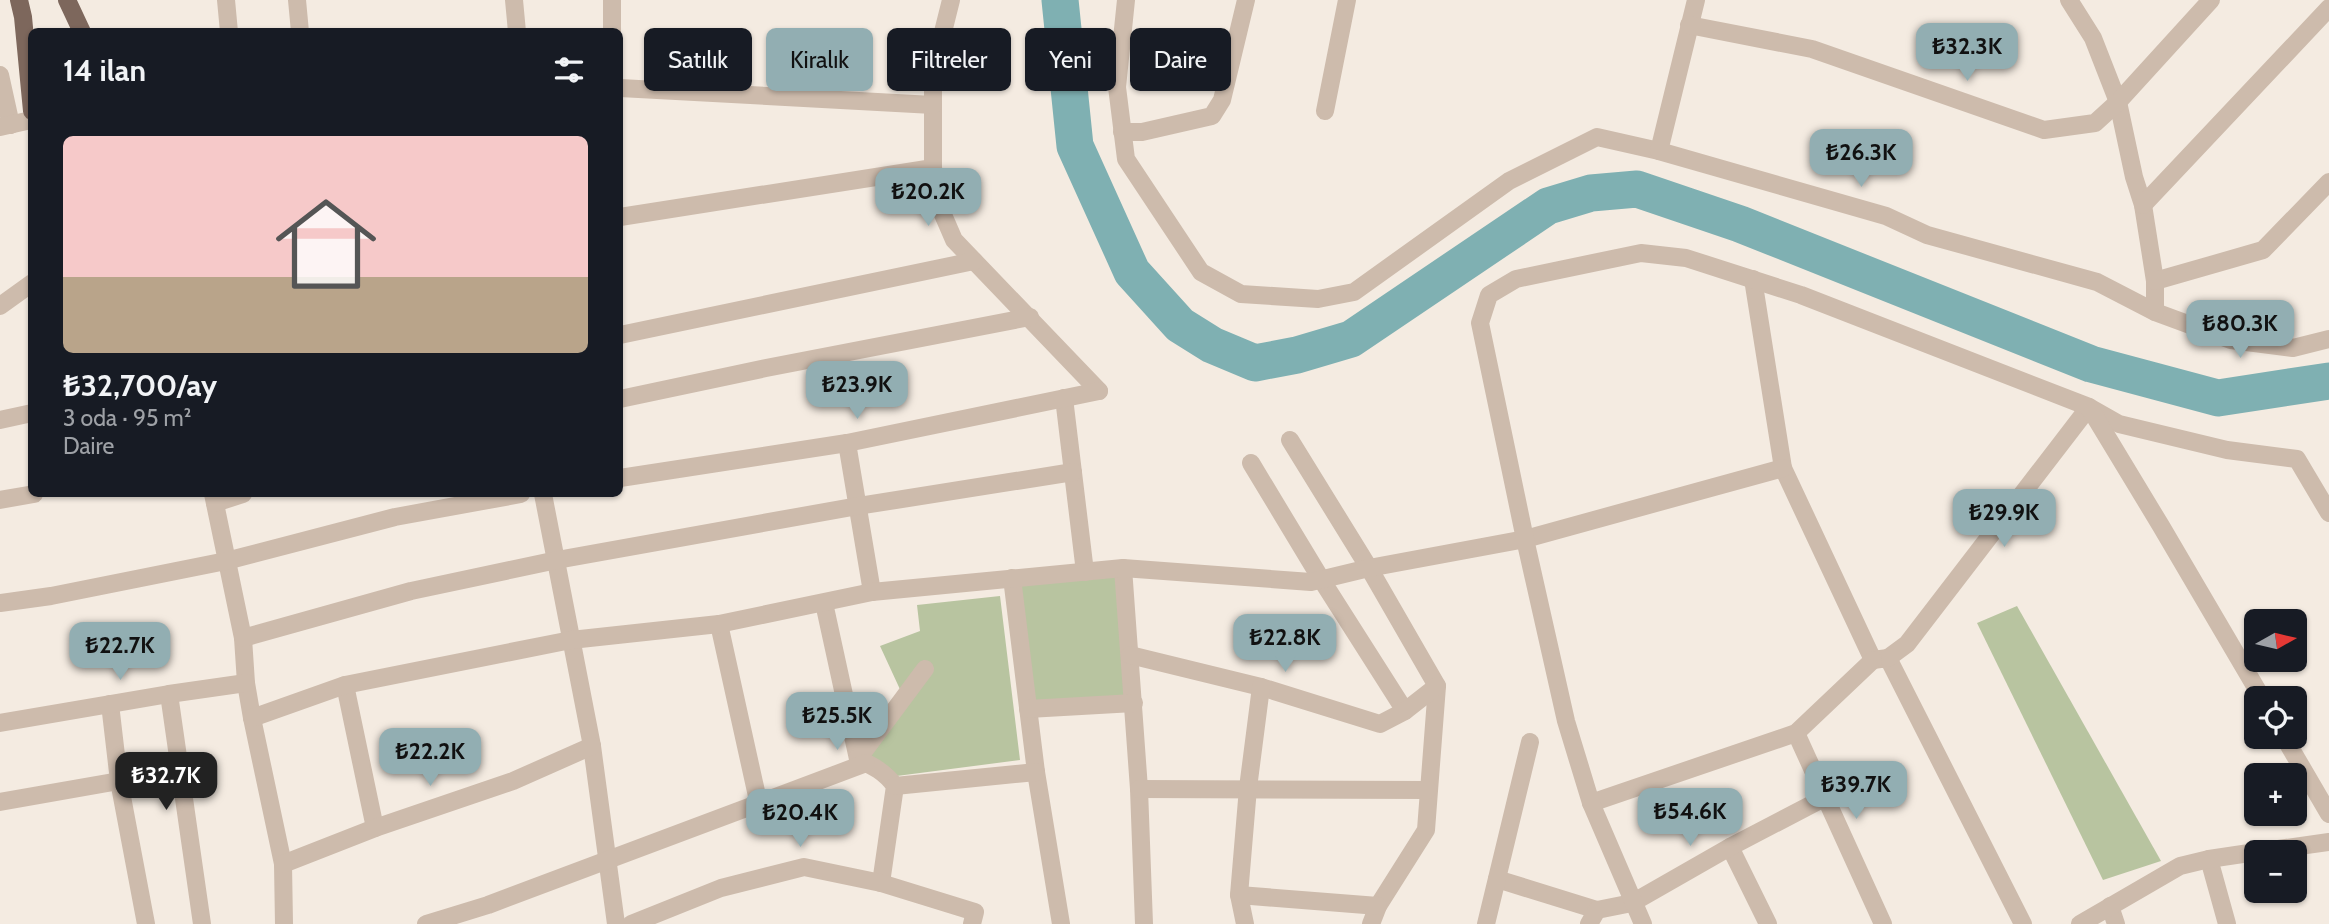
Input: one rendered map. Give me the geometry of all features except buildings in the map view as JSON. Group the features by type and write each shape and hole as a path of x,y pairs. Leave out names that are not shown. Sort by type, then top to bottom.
{"main road":[{"path":"19,0 28,70"},
{"path":"67,0 80,28"}],"street":[{"path":"226,0 229,28"},
{"path":"297,0 300,28"},
{"path":"514,0 517,28"},
{"path":"612,0 612,28"},
{"path":"623,478 847,443 1100,391 954,240 941,210 933,168 933,72 951,0"},
{"path":"1126,0 1117,87 1126,159 1201,272 1241,294 1318,299 1354,292 1509,181 1597,137 1659,151 1886,216 1927,235 2097,282 2155,312 2231,340 2293,348 2329,339"},
{"path":"1122,132 1142,132 1212,116 1222,100 1246,0"},
{"path":"1659,151 1696,0"},
{"path":"2069,0 2093,38 2118,102 2134,177 2143,205 2155,281 2155,312"},
{"path":"1689,25 1812,49 2044,130 2095,123 2118,102 2211,0"},
{"path":"1325,111 1343,1"},
{"path":"2143,205 2329,8"},
{"path":"0,75 6,126 28,122"},
{"path":"623,88 933,105"},
{"path":"623,217 933,168"},
{"path":"2155,281 2263,250 2329,182"},
{"path":"1643,924 1591,803 1566,721 1480,323 1489,295 1516,279 1641,253 1686,258 1801,295 2089,407 2119,424 2228,450 2297,459 2329,513"},
{"path":"623,334 974,261"},
{"path":"1753,279 1783,468 1880,659 2023,924"},
{"path":"0,306 28,286"},
{"path":"623,398 1030,317"},
{"path":"1063,398 1085,572"},
{"path":"1591,803 1796,733 1880,659 1907,644 2089,407"},
{"path":"2089,407 2255,686"},
{"path":"0,420 28,414"},
{"path":"1290,440 1369,568 1437,686 1426,830 1378,906 1371,924"},
{"path":"847,443 872,592"},
{"path":"1251,463 1405,711"},
{"path":"252,718 345,685 571,640 719,624 872,592 1123,568 1311,582 1369,568 1525,539 1783,468"},
{"path":"243,638 411,591 557,560 858,506 1073,472"},
{"path":"0,500 28,495"},
{"path":"0,603 51,596 226,561 395,517 505,497"},
{"path":"544,497 592,746 616,924"},
{"path":"214,498 243,638 252,718 283,864 284,924"},
{"path":"1123,568 1139,789 1143,924"},
{"path":"1012,578 1036,772 1061,924"},
{"path":"824,603 862,761 888,777 895,786 881,883"},
{"path":"719,624 759,805"},
{"path":"1130,655 1261,687 1380,724 1405,711 1437,686"},
{"path":"426,924 488,905 759,805 862,761 925,669"},
{"path":"0,723 246,683"},
{"path":"345,685 375,828"},
{"path":"1245,924 1239,895 1248,788 1261,687"},
{"path":"169,694 202,924"},
{"path":"1028,709 1134,703"},
{"path":"110,704 118,781 146,924"},
{"path":"1796,733 1883,924"},
{"path":"1486,924 1530,742"},
{"path":"283,864 375,828 513,781 592,746"},
{"path":"2291,749 2329,814"},
{"path":"895,786 1036,772"},
{"path":"0,802 118,781"},
{"path":"1139,789 1428,790"},
{"path":"1497,879 1593,917 1632,903 1730,847 1824,798"},
{"path":"2307,845 2329,842"},
{"path":"1730,847 1768,924"},
{"path":"2080,924 2180,866 2244,854"},
{"path":"2209,859 2227,924"},
{"path":"631,924 721,888 804,867 881,883 975,912 972,924"},
{"path":"1239,895 1378,906"},
{"path":"2110,906 2116,924"}],"green space":[{"path":"1123,568 1134,703 1028,709 1012,578"},
{"path":"1000,596 1020,760 889,777 858,759 904,698 880,646 920,631 917,605"},
{"path":"2017,606 2161,861 2103,880 1977,623"}],"waterway":[{"path":"1060,0 1075,146 1132,272 1180,325 1212,345 1255,363 1297,355 1351,339 1548,206 1591,193 1637,189 1740,224 2091,364 2218,398 2329,381"}]}
